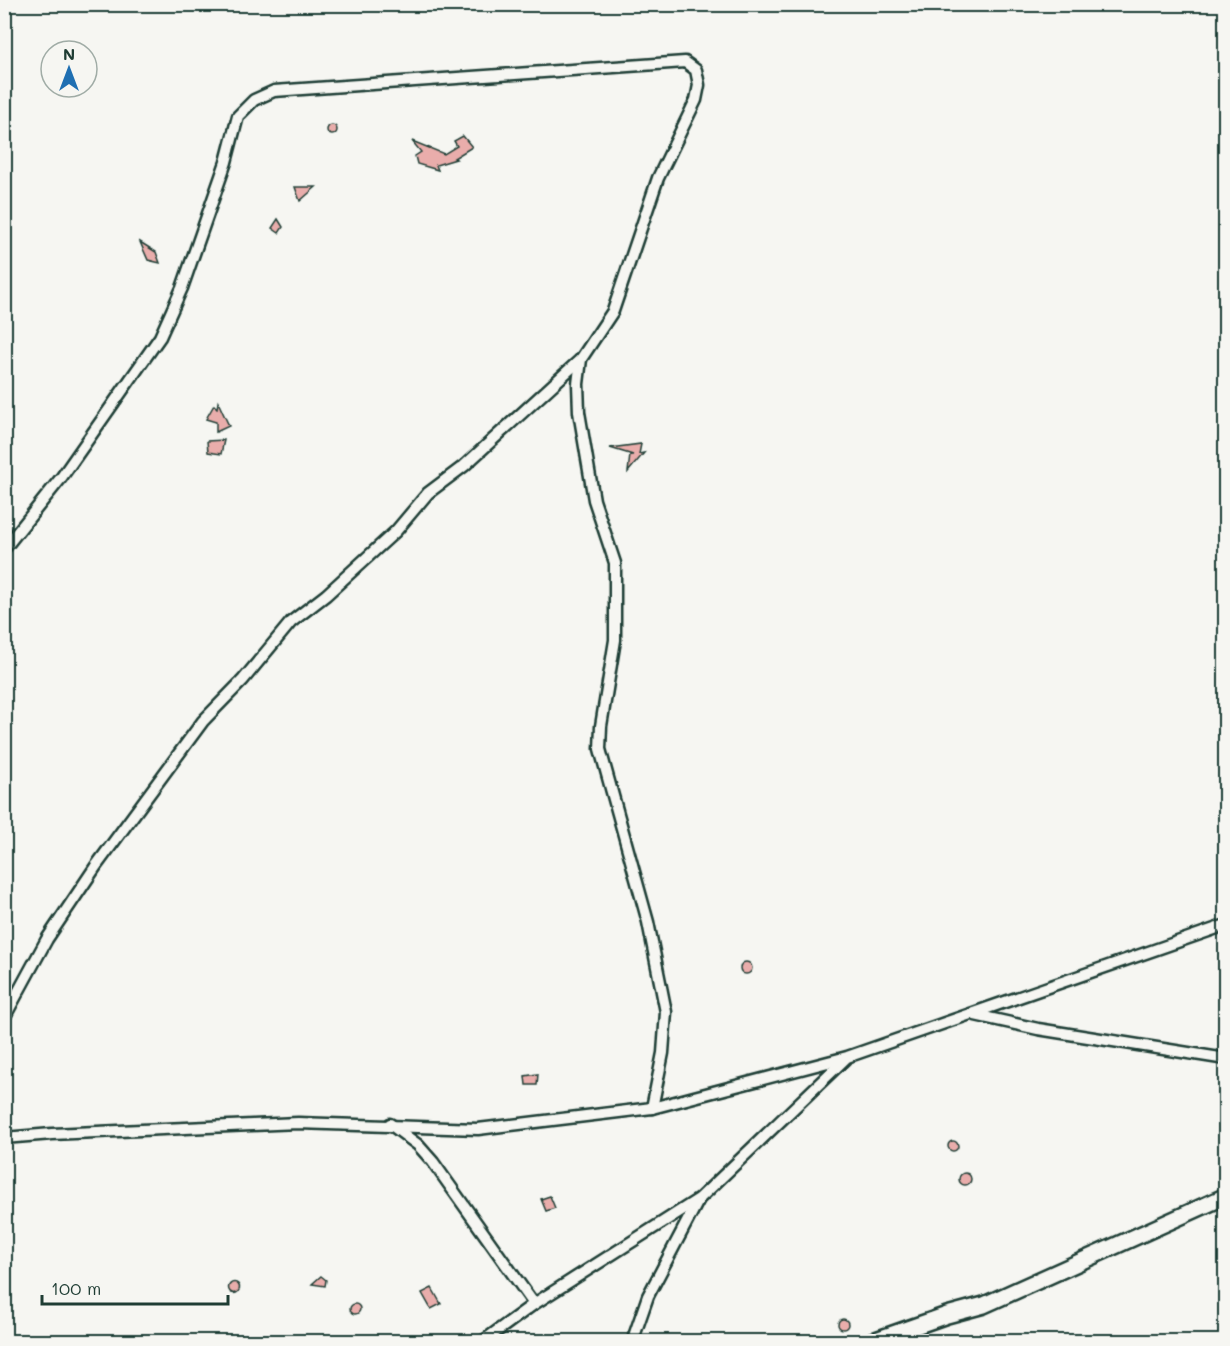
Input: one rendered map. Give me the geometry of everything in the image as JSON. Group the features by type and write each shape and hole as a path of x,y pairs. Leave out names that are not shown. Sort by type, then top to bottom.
{"main road":[{"path":"870,1341 936,1318 984,1305 1226,1196"}],"street":[{"path":"4,1018 46,939 203,721 243,680 291,622 326,595 396,531 428,493 464,466 581,359 613,311 658,178 696,100 699,85 696,70 685,62 274,91 254,100 238,116 226,162 182,288 160,337 61,478 5,546"},
{"path":"581,359 579,412 594,500 615,563 615,640 600,726 600,749 648,922 666,1012 663,1053 652,1108"},
{"path":"4,1138 298,1123 390,1124 478,1129 652,1108 847,1058 1226,925"},
{"path":"974,1014 1038,1029 1226,1059"},
{"path":"482,1341 534,1304 699,1199 847,1058"},
{"path":"390,1124 418,1145 433,1162 534,1304"},
{"path":"632,1341 648,1296 699,1199"}],"building":[{"path":"332,125 336,126 336,134 332,135 328,134 327,130 328,126"},
{"path":"463,136 472,147 454,158 456,159 436,165 438,170 417,164 415,156 421,152 412,141 444,154 457,146 454,141"},
{"path":"295,187 316,187 300,201"},
{"path":"278,219 283,227 279,233 272,228"},
{"path":"140,242 156,252 160,263 148,260"},
{"path":"218,402 229,426 216,432 216,422 206,419 214,405 217,408"},
{"path":"224,440 221,454 208,452 207,441"},
{"path":"641,444 639,454 644,453 628,472 630,455 633,455 610,448"},
{"path":"748,962 752,968 748,974 744,974 740,966"},
{"path":"538,1074 537,1085 526,1085 525,1076"},
{"path":"953,1141 957,1142 957,1150 953,1151 949,1150 948,1146 949,1142"},
{"path":"967,1173 971,1179 967,1185 963,1185 959,1177"},
{"path":"550,1196 555,1208 546,1211 541,1199"},
{"path":"321,1276 326,1280 325,1286 312,1284"},
{"path":"234,1283 238,1284 238,1292 234,1293 230,1292 229,1288 230,1284"},
{"path":"432,1288 441,1304 431,1309 422,1293"},
{"path":"355,1304 359,1305 359,1313 355,1314 351,1313 350,1309 351,1305"},
{"path":"843,1319 848,1324 843,1329 838,1324"}]}
